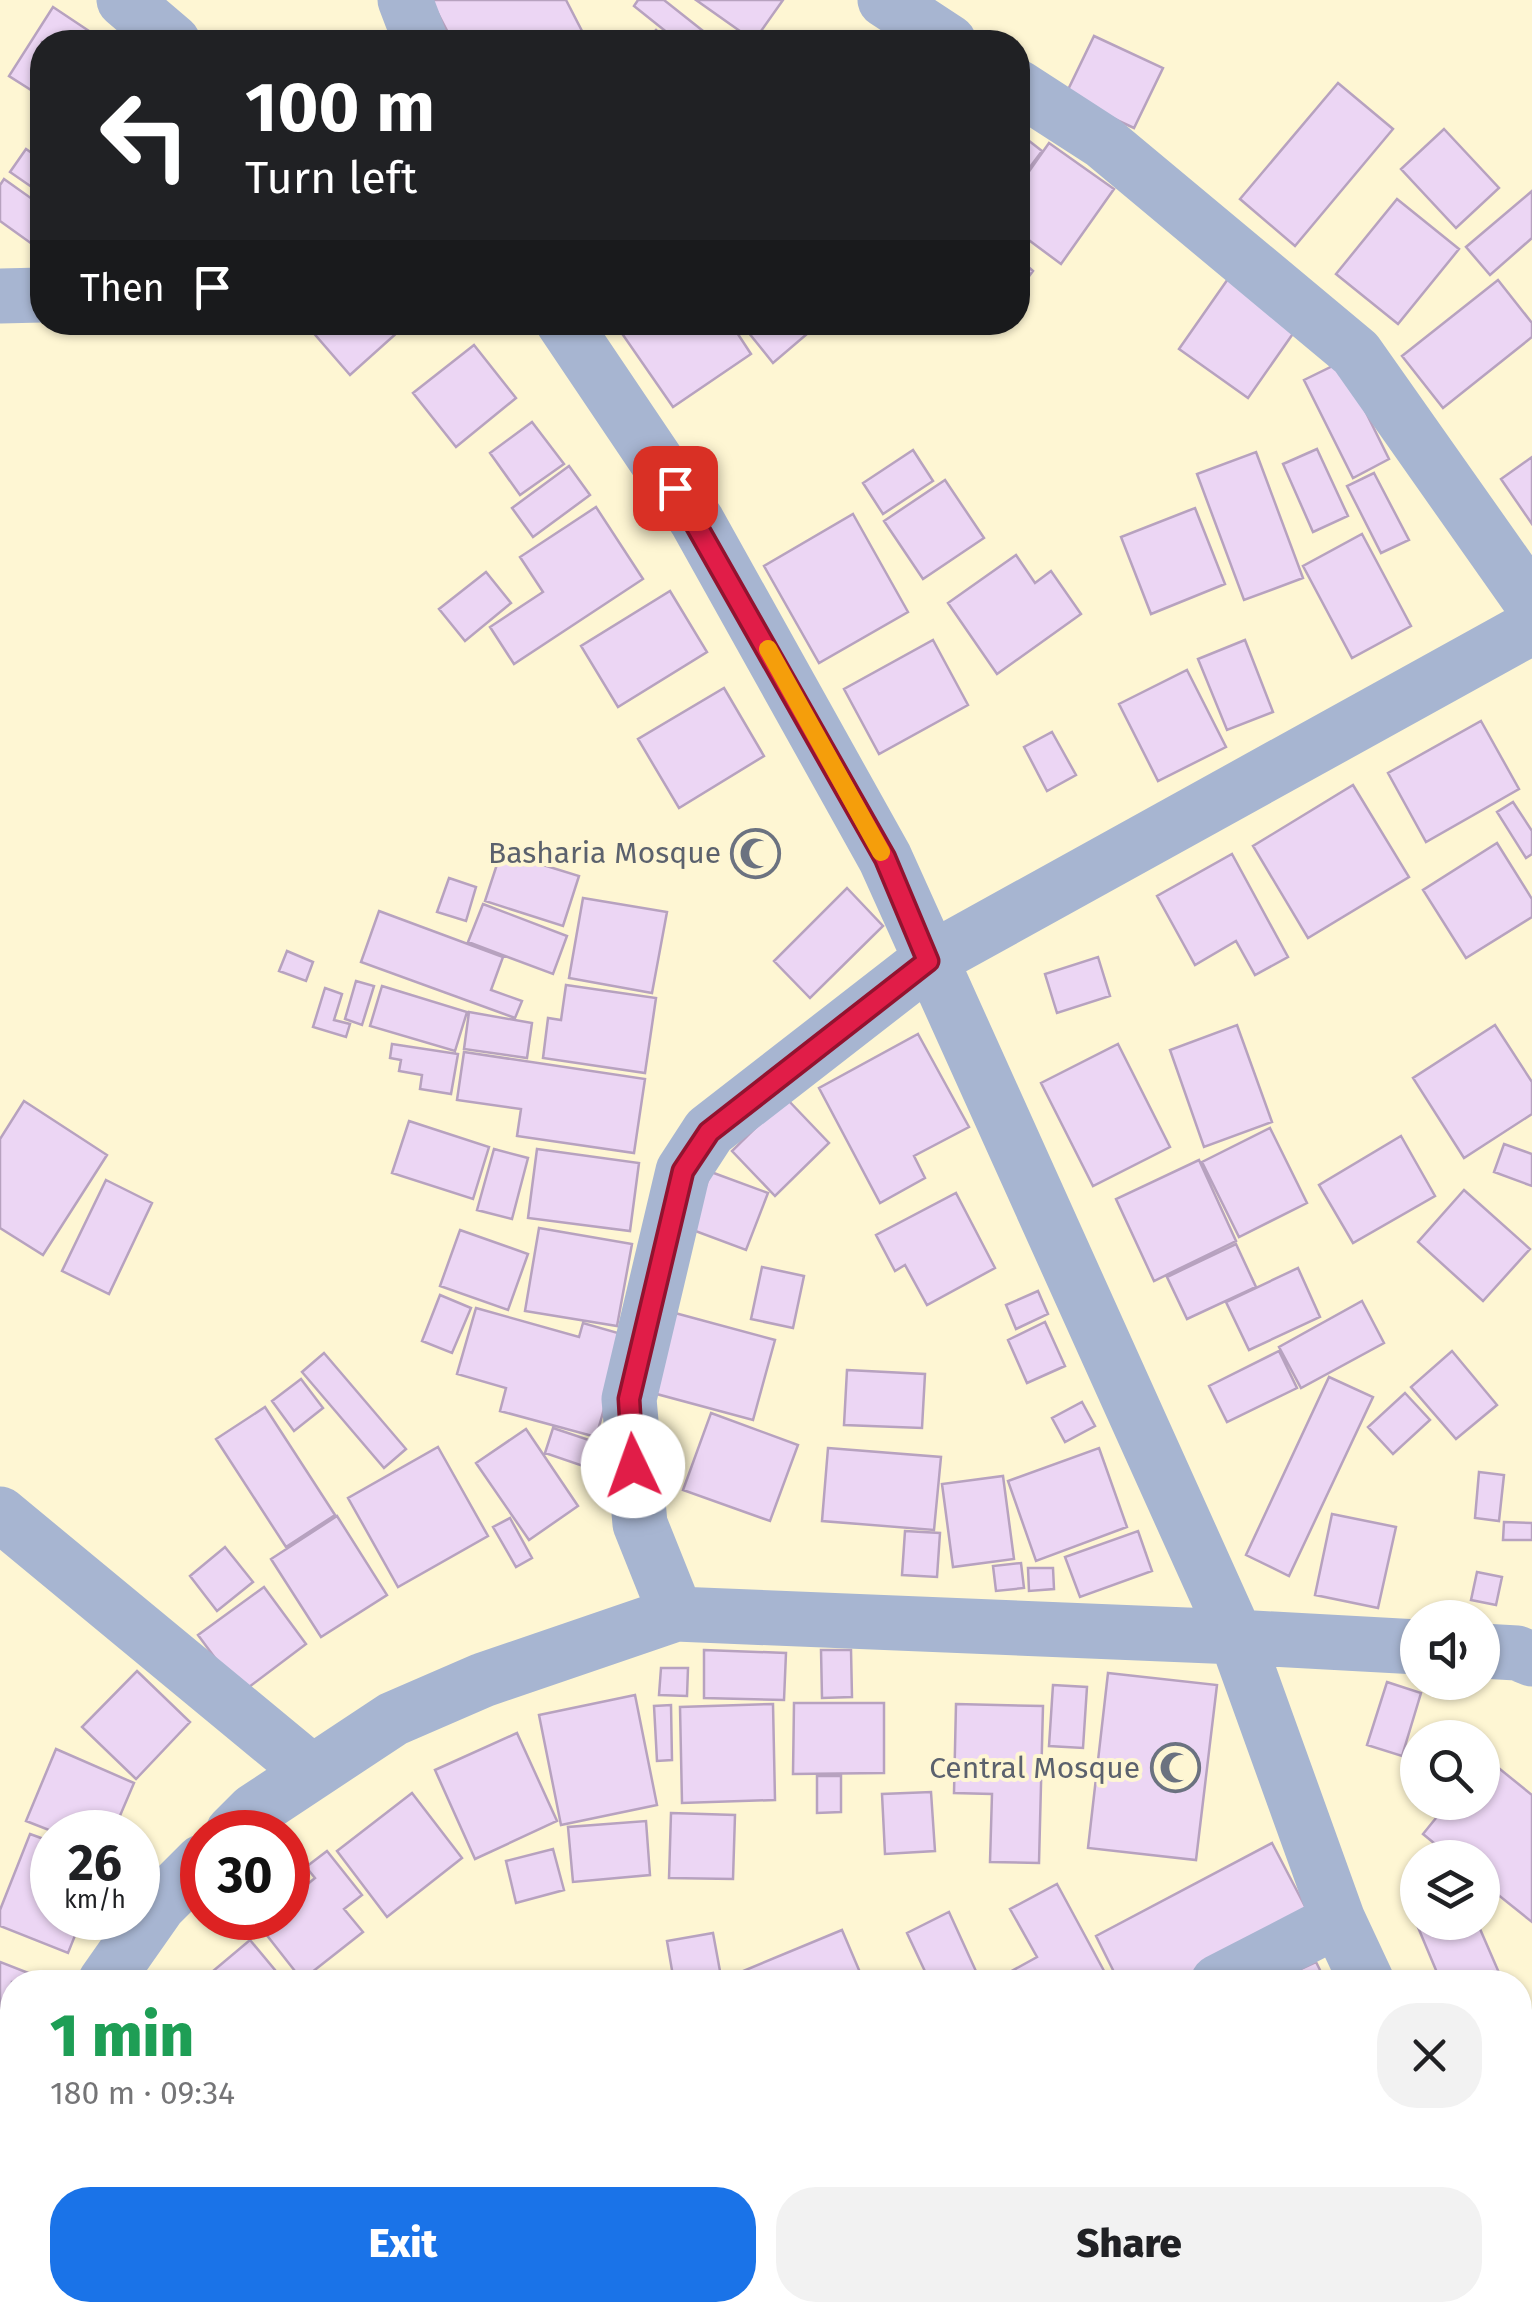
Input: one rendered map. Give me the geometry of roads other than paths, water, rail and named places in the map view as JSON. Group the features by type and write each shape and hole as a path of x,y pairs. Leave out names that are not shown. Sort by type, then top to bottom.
{"street":[{"path":"124,0 159,30"},
{"path":"405,0 416,30"},
{"path":"885,0 931,30"},
{"path":"1030,95 1103,142 1356,353 1532,603"},
{"path":"0,296 30,295"},
{"path":"572,335 697,521 885,858 928,961 1236,1637 1338,1920 1362,1970"},
{"path":"676,1614 640,1524 629,1399 683,1171 709,1132 928,961 1532,627"},
{"path":"0,1514 312,1772"},
{"path":"255,1810 394,1719 465,1688 676,1614 1400,1646"},
{"path":"1500,1652 1517,1653 1532,1660"},
{"path":"113,1970 158,1906 180,1884"},
{"path":"1241,1970 1338,1920"}],"place":[{"name":"Basharia Mosque","path":"756,853"},
{"name":"Central Mosque","path":"1175,1768"}]}
